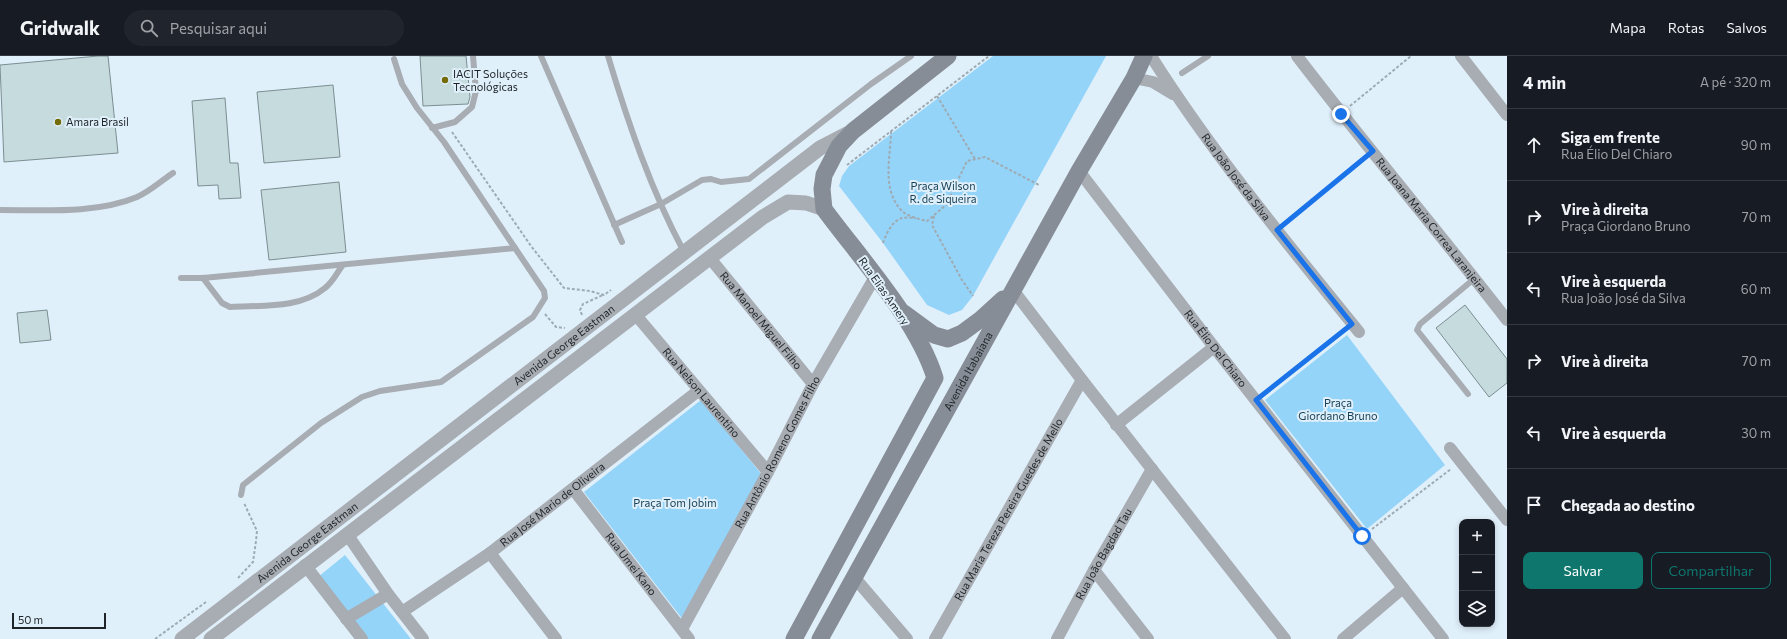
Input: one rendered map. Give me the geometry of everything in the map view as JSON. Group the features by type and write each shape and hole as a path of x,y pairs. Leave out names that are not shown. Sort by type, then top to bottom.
{"main road":[{"name":"Avenida George Eastman","path":"854,130 948,56"},
{"path":"1134,78 1144,56"},
{"name":"Avenida Itabaiana","path":"820,639 1079,171 1134,78"},
{"path":"824,209 822,189 824,175 839,146 854,130"},
{"name":"Rua Elias Amery","path":"794,639 935,378 929,359 898,308 824,209"},
{"path":"898,308 934,334 948,339 962,333 981,319 1013,290"}],"street":[{"name":"Rua João José da Silva","path":"1151,56 1176,95 1277,230 1355,328"},
{"name":"Rua Joana Maria Correa Laranjeira","path":"1297,56 1341,114 1373,151 1474,279 1505,314"},
{"path":"1461,56 1507,115"},
{"name":"Rua João José da Silva","path":"1134,78 1153,82 1176,95"},
{"name":"Avenida George Eastman","path":"182,639 820,148 854,130"},
{"name":"Rua Élio Del Chiaro","path":"1079,171 1214,347 1443,639"},
{"name":"Avenida George Eastman","path":"211,639 305,565 763,216 788,202 806,203 824,209"},
{"name":"Rua Manoel Miguel Filho","path":"709,257 813,384"},
{"name":"Rua Antônio Romeno Gomes Filho","path":"686,634 813,384 875,277"},
{"path":"1013,290 1116,425 1285,639"},
{"name":"Rua Nelson Laurentino","path":"635,314 698,391 768,472"},
{"path":"1116,425 1214,347"},
{"name":"Rua Maria Tereza Pereira Guedes de Mello","path":"935,639 1082,380"},
{"name":"Rua José Mario de Oliveira","path":"402,612 490,553 698,391"},
{"path":"1450,448 1462,461 1507,520"},
{"name":"Rua João Bagdad Tau","path":"1057,639 1094,570 1152,470"},
{"name":"Rua Umei Kano","path":"573,489 686,634"},
{"path":"347,534 388,594 422,639"},
{"path":"490,553 556,639"},
{"path":"305,565 362,639"},
{"path":"1094,570 1148,639"},
{"path":"854,577 907,639"},
{"path":"1343,639 1403,588"},
{"path":"346,619 388,594"}],"lane":[{"path":"432,128 455,122 472,107 476,90 474,56"},
{"path":"541,56 622,242"},
{"path":"608,56 627,119 661,204 684,252"},
{"path":"614,225 661,204 702,180 711,179 721,182 749,179 871,84 911,56"},
{"path":"1182,73 1208,56"},
{"path":"241,495 243,485 321,423 362,397 380,391 441,382 533,317 546,298 544,291 515,248 417,108 402,84 394,59"},
{"path":"0,210 77,209 110,205 138,197 173,173"},
{"path":"181,278 203,278 342,266 515,248"},
{"path":"203,278 222,302 230,307 294,302 312,297 327,287 342,266"},
{"path":"1468,394 1419,334 1418,327 1474,279"}],"path":[{"path":"844,167 989,56"},
{"path":"1341,114 1411,56"},
{"path":"937,96 975,159"},
{"path":"447,124 531,246 564,288 590,291 604,295"},
{"path":"891,131 888,176 892,196 901,211 917,218 927,221 946,205 967,161 985,157 1040,185"},
{"path":"1277,230 1373,151"},
{"path":"934,216 932,226 962,280 973,296"},
{"path":"883,244 886,234 894,223 902,218 917,218"},
{"path":"587,313 582,316 580,310 583,304 604,295 616,287"},
{"path":"539,307 556,327 567,328"},
{"path":"1256,400 1355,328"},
{"path":"1362,536 1462,461"},
{"path":"235,580 253,562 257,531 241,495"},
{"path":"155,639 211,599"}],"green space":[{"name":"Praça Wilson R. de Siqueira","path":"993,56 1106,56 973,296 962,310 949,315 927,305 883,243 839,186 842,176 849,166"},
{"name":"Praça Giordano Bruno","path":"1347,335 1445,465 1367,529 1265,400"},
{"name":"Praça Tom Jobim","path":"701,400 763,476 684,621 584,492"},
{"path":"345,555 411,639 366,639 318,577"}],"building":[{"name":"Amara Brasil","path":"108,56 118,153 4,162 0,65"},
{"name":"IACIT Soluções Tecnológicas","path":"420,56 466,56 470,97 468,104 423,106"},
{"path":"333,85 340,157 264,163 257,92"},
{"path":"225,98 230,163 238,163 241,198 219,199 218,185 198,186 192,101"},
{"path":"339,182 346,252 269,260 261,190"},
{"path":"1465,305 1507,359 1507,383 1489,397 1436,328"},
{"path":"47,310 51,340 20,343 17,313"}],"place":[{"name":"IACIT Soluções Tecnológicas","path":"445,80"},
{"name":"Amara Brasil","path":"58,122"}],"route":[{"path":"1341,114 1373,151 1277,230 1352,324 1256,400 1362,536"}]}
